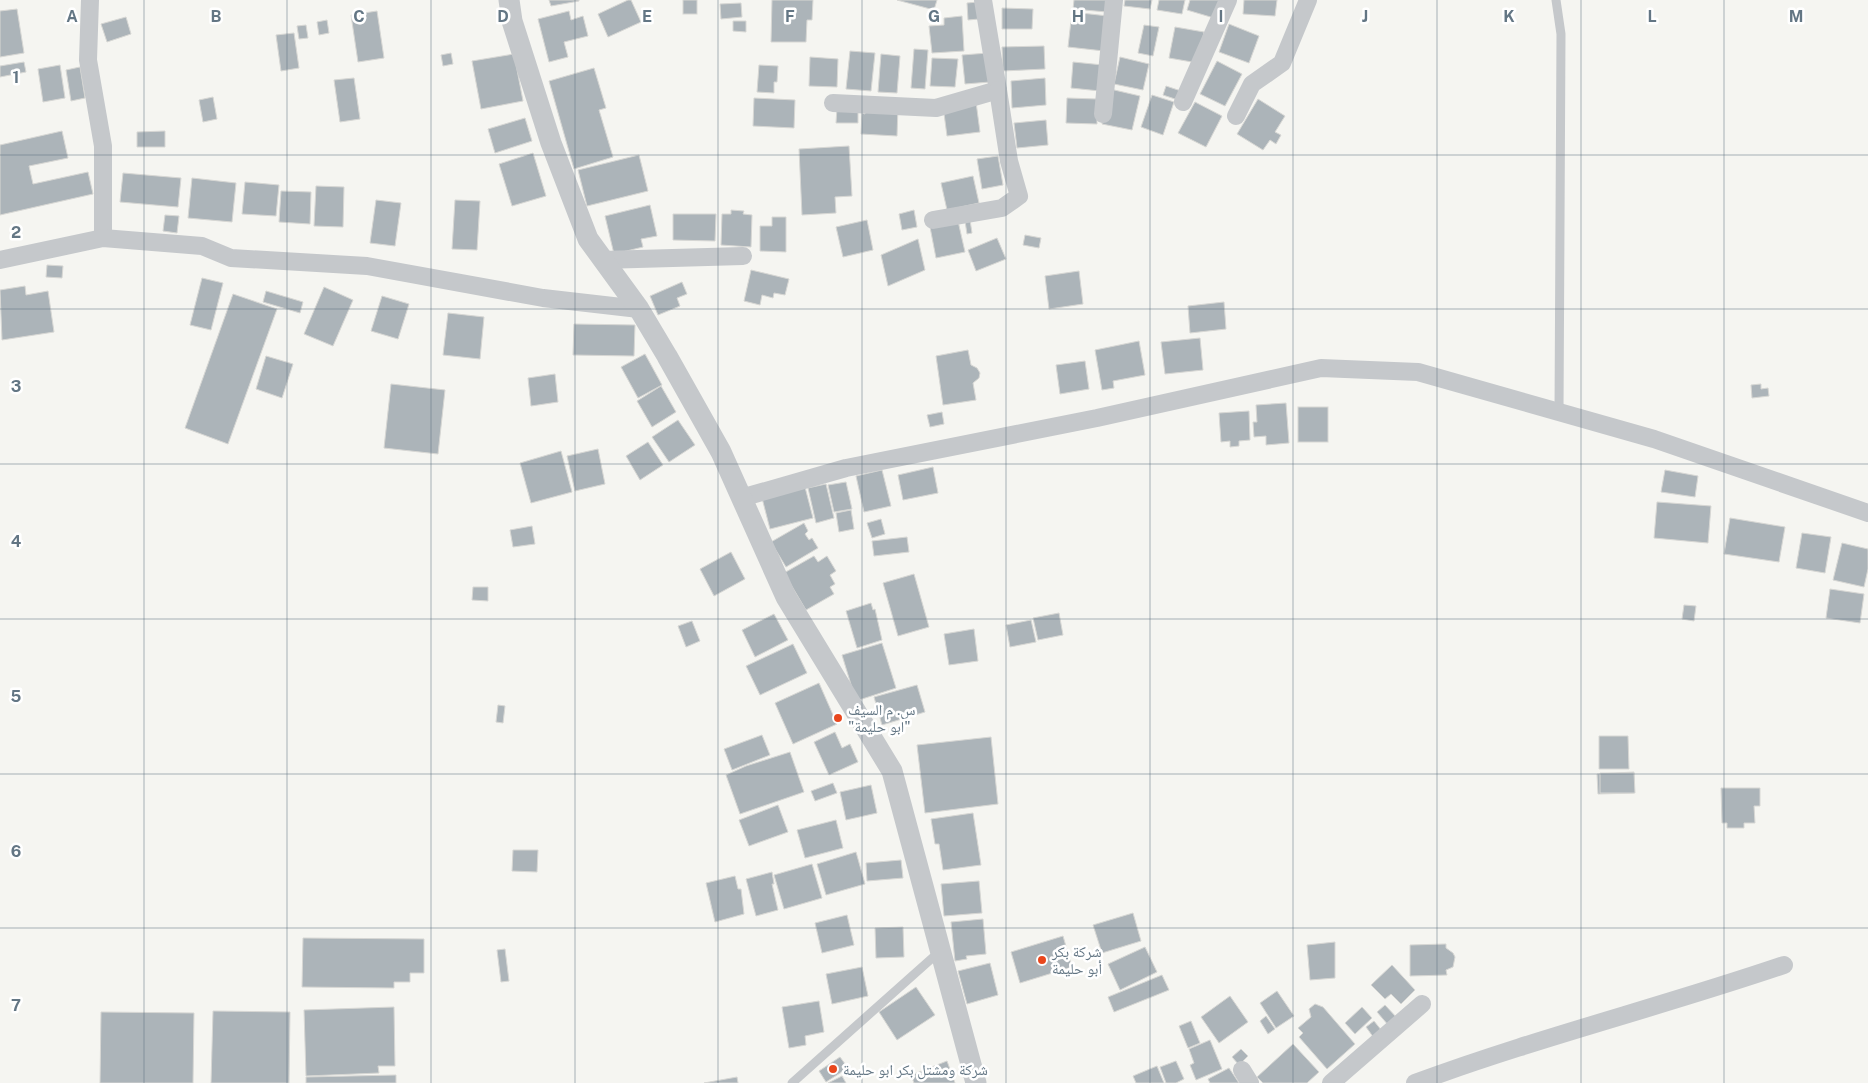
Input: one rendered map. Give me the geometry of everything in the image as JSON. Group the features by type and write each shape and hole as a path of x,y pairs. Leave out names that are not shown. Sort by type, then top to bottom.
{"street":[{"path":"90,0 88,60 103,146 103,238"},
{"path":"509,0 512,21 551,143 588,239 639,309 721,452 786,596 892,771 976,1083"},
{"path":"933,220 1002,208 1019,196 1009,161 983,0"},
{"path":"1102,114 1114,0"},
{"path":"1183,102 1228,0"},
{"path":"1236,116 1252,84 1282,63 1308,0"},
{"path":"833,103 936,108 998,90"},
{"path":"0,260 103,238 202,246 231,258 367,266 543,298 639,309"},
{"path":"602,260 743,256"},
{"path":"741,498 846,468 1097,418 1321,368 1418,372 1654,439 1868,513"},
{"path":"1415,1083 1471,1062 1714,989 1784,965"},
{"path":"1331,1083 1422,1004"}],"lane":[{"path":"1556,0 1561,34 1559,412"},
{"path":"792,1083 941,951"}],"building":[{"path":"549,0 579,0 579,1 551,6"},
{"path":"631,0 641,22 608,37 598,14"},
{"path":"683,0 697,0 697,14 683,14"},
{"path":"772,0 813,0 812,20 807,20 806,42 771,42"},
{"path":"897,0 937,0 934,10"},
{"path":"1074,0 1109,0 1107,12 1073,9"},
{"path":"1125,0 1152,0 1150,9 1124,6"},
{"path":"1159,0 1185,0 1182,14 1157,10"},
{"path":"1190,0 1219,0 1214,18 1187,10"},
{"path":"1244,0 1277,0 1275,16 1243,14"},
{"path":"978,2 979,19 968,20 967,3"},
{"path":"741,3 742,17 721,19 720,4"},
{"path":"1002,8 1033,9 1032,29 1002,29"},
{"path":"17,9 24,53 0,57 0,11"},
{"path":"377,11 384,58 358,62 351,15"},
{"path":"569,11 571,20 583,16 588,36 564,42 568,57 549,62 538,19"},
{"path":"1072,12 1108,16 1104,51 1068,47"},
{"path":"962,16 964,51 932,53 929,26 944,25 944,18"},
{"path":"126,17 131,34 107,42 101,24"},
{"path":"327,20 329,33 319,35 317,22"},
{"path":"733,21 746,21 746,32 733,31"},
{"path":"1229,24 1259,36 1249,63 1219,52"},
{"path":"306,25 308,38 299,39 297,26"},
{"path":"1144,25 1159,27 1153,56 1138,53"},
{"path":"1175,27 1204,32 1198,63 1169,58"},
{"path":"294,33 299,68 281,71 276,35"},
{"path":"1044,46 1045,69 1003,71 1002,47"},
{"path":"914,49 928,50 925,89 911,88"},
{"path":"850,51 875,53 871,91 846,89"},
{"path":"451,53 453,64 443,66 441,55"},
{"path":"988,53 990,82 965,84 962,55"},
{"path":"514,54 523,101 481,109 472,61"},
{"path":"881,54 900,56 897,93 878,92"},
{"path":"810,57 838,59 837,87 809,86"},
{"path":"1120,57 1149,64 1143,90 1114,84"},
{"path":"932,58 958,59 955,87 930,86"},
{"path":"1217,61 1242,74 1225,106 1200,94"},
{"path":"24,62 26,72 0,77 0,66"},
{"path":"1073,62 1103,65 1100,91 1071,88"},
{"path":"60,65 65,98 43,102 38,69"},
{"path":"759,65 778,66 777,82 774,82 774,93 757,92"},
{"path":"80,67 85,98 71,101 66,70"},
{"path":"594,68 606,108 599,110 613,157 574,169 549,81"},
{"path":"354,78 360,119 340,122 334,80"},
{"path":"1045,78 1046,105 1012,108 1011,81"},
{"path":"1166,86 1181,91 1178,100 1163,95"},
{"path":"1110,89 1140,96 1132,130 1102,124"},
{"path":"1152,95 1174,102 1163,135 1141,127"},
{"path":"213,97 217,119 203,122 199,100"},
{"path":"754,98 795,100 794,128 753,126"},
{"path":"1067,98 1097,99 1097,124 1066,123"},
{"path":"1258,99 1285,116 1275,132 1281,135 1276,144 1270,140 1263,150 1237,134"},
{"path":"976,102 980,132 947,136 943,106"},
{"path":"1195,102 1222,116 1206,147 1178,133"},
{"path":"865,105 898,106 897,136 861,134 862,113 865,114"},
{"path":"837,107 858,107 858,123 836,123"},
{"path":"525,118 532,141 495,153 488,129"},
{"path":"1046,120 1048,145 1017,148 1014,123"},
{"path":"62,131 68,158 29,166 33,184 88,172 93,194 0,215 0,145"},
{"path":"165,131 165,147 137,147 137,132"},
{"path":"849,146 852,196 835,197 836,213 802,215 799,149"},
{"path":"533,153 546,196 512,206 499,164"},
{"path":"639,155 648,191 587,206 578,170"},
{"path":"998,156 1003,185 982,189 977,159"},
{"path":"123,173 181,178 178,207 120,202"},
{"path":"973,176 979,203 947,210 941,183"},
{"path":"192,178 236,183 232,222 188,218"},
{"path":"245,182 279,185 276,216 242,214"},
{"path":"316,186 344,187 343,227 314,226"},
{"path":"281,191 311,192 310,224 279,222"},
{"path":"376,200 401,203 395,246 370,243"},
{"path":"455,200 480,201 477,250 452,249"},
{"path":"650,205 657,236 641,239 643,247 614,254 605,216"},
{"path":"731,210 744,211 743,214 752,215 751,247 721,245 722,214 731,214"},
{"path":"914,210 917,227 902,230 899,214"},
{"path":"673,214 716,214 715,241 673,240"},
{"path":"165,215 179,216 177,233 163,231"},
{"path":"772,217 786,217 786,252 760,251 760,226 772,226"},
{"path":"867,220 873,250 843,257 836,227"},
{"path":"970,220 972,233 967,234 965,221"},
{"path":"958,221 965,252 936,258 930,227"},
{"path":"1025,235 1041,238 1039,248 1023,245"},
{"path":"997,238 1006,259 976,271 968,250"},
{"path":"918,239 925,270 888,286 881,255"},
{"path":"47,265 63,266 62,278 46,277"},
{"path":"751,270 789,279 785,295 774,293 773,298 762,295 760,305 744,301"},
{"path":"1079,271 1083,304 1049,309 1045,276"},
{"path":"202,278 223,283 211,330 190,325"},
{"path":"682,282 687,294 677,298 680,306 658,315 650,296"},
{"path":"25,286 26,295 48,291 54,332 2,340 0,290"},
{"path":"324,287 353,300 333,346 304,334"},
{"path":"266,291 303,302 300,313 263,302"},
{"path":"233,294 277,309 228,444 185,428"},
{"path":"382,296 409,304 398,339 371,331"},
{"path":"1224,302 1226,329 1190,333 1188,306"},
{"path":"448,313 484,317 480,359 443,355"},
{"path":"574,324 635,325 634,356 573,355"},
{"path":"1200,338 1203,370 1165,374 1161,342"},
{"path":"1139,341 1145,375 1113,381 1114,388 1102,390 1095,350"},
{"path":"968,350 971,365 977,368 980,373 979,378 973,383 976,400 943,405 936,356"},
{"path":"645,354 662,385 638,398 621,367"},
{"path":"266,356 293,364 282,398 256,389"},
{"path":"1085,361 1089,389 1060,394 1056,365"},
{"path":"555,374 558,402 531,406 528,378"},
{"path":"391,384 445,390 438,454 384,448"},
{"path":"1761,384 1761,389 1768,388 1769,396 1752,398 1751,385"},
{"path":"661,386 676,412 652,427 637,401"},
{"path":"1286,403 1289,443 1266,445 1266,436 1254,437 1253,422 1257,422 1256,405"},
{"path":"1298,407 1328,407 1328,442 1298,442"},
{"path":"1249,411 1250,440 1239,441 1239,446 1230,447 1230,441 1221,442 1219,413"},
{"path":"942,412 944,424 930,427 927,415"},
{"path":"678,420 695,445 669,462 652,437"},
{"path":"648,442 663,465 640,480 626,456"},
{"path":"598,449 605,484 575,491 567,456"},
{"path":"561,451 572,492 531,503 520,463"},
{"path":"933,467 938,493 903,500 898,475"},
{"path":"882,470 891,506 864,512 856,476"},
{"path":"1665,470 1698,476 1695,497 1661,492"},
{"path":"846,482 852,509 834,512 828,485"},
{"path":"826,484 834,518 816,523 808,488"},
{"path":"805,487 813,518 770,529 762,498"},
{"path":"1657,502 1711,506 1708,543 1654,538"},
{"path":"851,510 854,529 839,532 836,513"},
{"path":"1730,518 1785,527 1779,562 1724,554"},
{"path":"881,519 885,534 872,538 867,523"},
{"path":"804,523 808,531 805,534 809,540 812,538 818,548 786,567 771,542"},
{"path":"532,526 535,544 513,547 510,530"},
{"path":"1802,533 1831,537 1825,573 1796,568"},
{"path":"907,537 909,552 874,556 872,541"},
{"path":"1842,543 1868,549 1868,569 1864,587 1833,580"},
{"path":"731,552 745,579 714,596 700,569"},
{"path":"814,556 818,562 827,556 836,571 830,575 835,584 830,587 834,594 806,610 784,573"},
{"path":"914,574 929,627 898,636 883,583"},
{"path":"473,587 488,587 488,601 472,600"},
{"path":"1830,589 1864,594 1860,623 1826,618"},
{"path":"871,603 873,610 875,609 882,640 857,648 846,611"},
{"path":"1684,605 1696,606 1694,621 1682,619"},
{"path":"1059,613 1063,635 1038,640 1033,618"},
{"path":"774,614 788,640 755,657 742,630"},
{"path":"1031,620 1036,642 1010,647 1006,625"},
{"path":"692,621 700,641 686,647 678,626"},
{"path":"974,629 978,661 949,665 944,634"},
{"path":"882,643 896,688 856,701 842,655"},
{"path":"793,644 807,673 760,695 746,666"},
{"path":"819,683 837,724 793,744 775,703"},
{"path":"917,685 925,712 882,725 874,697"},
{"path":"498,705 505,706 503,723 496,722"},
{"path":"835,732 842,748 850,744 858,762 829,775 814,742"},
{"path":"762,735 770,755 732,770 724,749"},
{"path":"1599,736 1628,736 1629,769 1599,769"},
{"path":"991,737 998,804 925,813 917,745"},
{"path":"790,752 804,792 740,814 726,775 746,766"},
{"path":"1634,772 1634,793 1598,794 1597,774"},
{"path":"1600,773 1634,773 1635,793 1600,793"},
{"path":"833,783 837,793 815,801 811,791"},
{"path":"871,785 877,813 846,820 840,792"},
{"path":"1721,788 1760,788 1760,806 1754,806 1755,823 1744,823 1744,828 1727,828 1727,823 1722,823"},
{"path":"778,805 788,832 749,846 739,820"},
{"path":"973,813 981,865 943,870 939,844 935,844 931,819"},
{"path":"836,820 843,848 805,858 797,830"},
{"path":"513,850 538,850 537,872 512,871"},
{"path":"856,852 865,884 826,895 817,864"},
{"path":"901,860 903,878 867,881 866,863"},
{"path":"812,864 822,898 784,909 774,875"},
{"path":"772,872 774,884 772,884 778,910 756,916 746,879"},
{"path":"735,876 738,889 741,889 744,914 715,922 706,883"},
{"path":"979,881 982,913 944,916 941,884"},
{"path":"1133,913 1141,941 1102,953 1093,925"},
{"path":"847,915 854,945 822,953 815,923"},
{"path":"983,919 986,954 966,956 967,959 955,961 951,922"},
{"path":"903,927 904,957 876,958 875,928"},
{"name":"شركة بكر أبو حليمة","path":"1063,936 1072,967 1020,983 1011,952"},
{"path":"303,938 424,939 424,973 410,973 410,982 394,982 394,988 302,987"},
{"path":"1335,942 1335,978 1310,980 1307,945"},
{"path":"1446,944 1446,948 1455,957 1453,967 1446,970 1447,975 1410,976 1410,945"},
{"path":"1145,947 1157,972 1120,990 1108,964"},
{"path":"505,949 509,981 501,982 497,950"},
{"path":"990,963 998,995 967,1004 958,971"},
{"path":"1392,965 1415,990 1401,1004 1391,994 1385,999 1371,985"},
{"path":"862,967 868,996 832,1004 826,974"},
{"path":"1162,975 1169,990 1114,1012 1108,997"},
{"path":"916,987 935,1015 897,1040 879,1012"},
{"path":"1277,991 1294,1016 1276,1028 1260,1003"},
{"path":"1230,996 1248,1022 1219,1043 1201,1017"},
{"path":"819,1001 824,1032 805,1036 806,1045 789,1048 782,1007"},
{"path":"1315,1004 1323,1007 1355,1044 1327,1069 1299,1037 1303,1033 1298,1028 1311,1017 1309,1009"},
{"path":"1385,1005 1398,1019 1389,1026 1377,1012"},
{"path":"394,1007 395,1066 378,1066 379,1073 306,1076 304,1010"},
{"path":"1362,1007 1372,1018 1355,1034 1345,1023"},
{"path":"213,1011 290,1012 289,1083 211,1083"},
{"path":"101,1012 194,1013 193,1083 100,1083"},
{"path":"1266,1016 1275,1029 1268,1034 1260,1021"},
{"path":"1191,1021 1200,1043 1188,1048 1179,1026"},
{"path":"1374,1021 1382,1031 1374,1038 1366,1027"},
{"path":"1210,1040 1222,1069 1196,1080 1190,1065 1194,1063 1189,1049"},
{"path":"1293,1044 1319,1072 1307,1083 1263,1083 1257,1077"},
{"path":"1241,1049 1248,1056 1239,1065 1232,1057"},
{"name":"شركة ومشتل بكر ابو حليمة","path":"840,1057 848,1068 826,1082 819,1071"},
{"path":"947,1061 955,1083 914,1083 911,1075"},
{"path":"1176,1061 1184,1079 1176,1083 1166,1083 1160,1067"},
{"path":"1157,1066 1164,1083 1136,1083 1133,1076"},
{"path":"1229,1068 1239,1083 1210,1083 1208,1079"},
{"path":"396,1075 396,1083 306,1083 306,1077"},
{"path":"842,1076 846,1083 828,1083"},
{"path":"737,1077 738,1083 704,1083"}],"place":[{"name":"س. م السيف \"ابو حليمة\"","path":"838,718"},
{"name":"شركة بكر أبو حليمة","path":"1042,960"},
{"name":"شركة ومشتل بكر ابو حليمة","path":"833,1069"}]}
